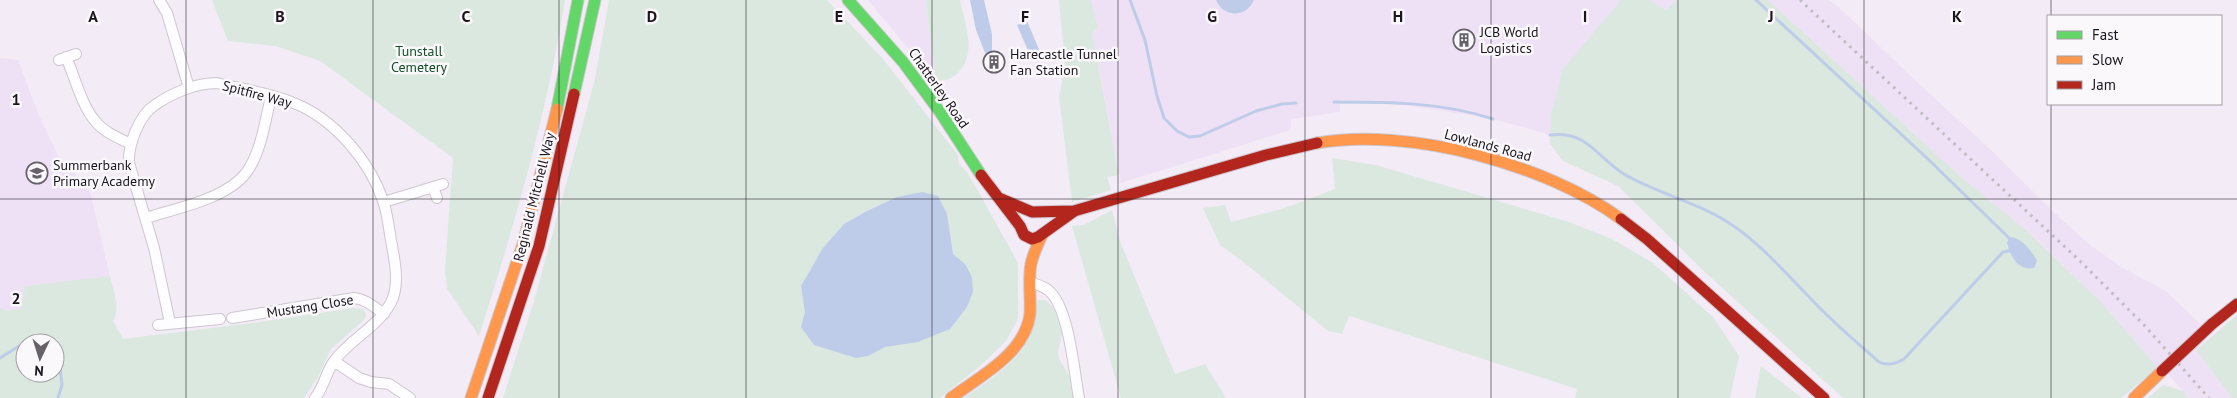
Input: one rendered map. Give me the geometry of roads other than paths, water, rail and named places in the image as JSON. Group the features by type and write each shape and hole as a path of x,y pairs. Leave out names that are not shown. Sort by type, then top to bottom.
{"street":[{"path":"159,0 167,13 189,88"},
{"name":"Reginald Mitchell Way","path":"471,398 523,244 552,132 578,0"},
{"name":"Reginald Mitchell Way","path":"488,398 539,246 595,0"},
{"name":"Chatterley Road","path":"848,0 903,62 940,112 971,162 1021,229"},
{"path":"67,57 87,108 94,120 103,128 131,144"},
{"name":"Spitfire Way","path":"170,323 146,218 129,163 131,144 137,128 154,105 204,83 217,83 292,102 309,110 334,130 366,167 376,183 384,202 397,275 393,297 384,314 353,340 334,361 316,397"},
{"path":"146,218 216,195 234,186 247,172 256,151 271,97"},
{"name":"Lowlands Road","path":"1034,213 1074,211 1266,155 1319,143 1381,140 1473,154 1534,173 1601,205 1647,239 1824,398"},
{"path":"384,202 438,186 437,198"},
{"name":"Chatterley Road","path":"999,198 1034,213"},
{"name":"Lowlands Road","path":"1043,233 1074,211"},
{"path":"951,398 1016,346 1027,328 1030,307 1031,264 1043,233 1044,218 1034,213 1022,218 1021,229 1031,264"},
{"path":"1021,229 1032,239 1043,233"},
{"path":"1030,282 1048,290 1059,305 1066,326 1079,398"},
{"name":"Mustang Close","path":"232,318 354,298 361,298 384,314"},
{"path":"2134,398 2212,324 2237,304"},
{"path":"158,325 220,319"},
{"path":"334,361 359,378 371,382 389,384 410,398"}],"water":[{"path":"970,0 984,0 992,34 992,58 988,60 976,30"},
{"path":"1216,0 1254,0 1246,10 1235,14 1224,10"},
{"path":"1027,21 1040,52 1030,55 1017,25"},
{"path":"922,192 938,196 947,214 953,254 965,264 972,277 973,292 967,307 950,329 918,342 885,347 868,356 856,358 814,345 801,327 805,312 801,286 823,248 844,224 897,197"},
{"path":"2012,237 2027,246 2033,254 2037,261 2034,268 2019,265 2013,258 2007,243 2009,238"}],"waterway":[{"path":"1130,0 1145,40 1157,96 1164,118 1177,131 1189,137 1200,136 1256,111 1282,104 1296,103"},
{"path":"1756,0 1929,160 2009,238"},
{"path":"1334,102 1435,106 1474,113 1493,119"},
{"path":"1550,135 1563,135 1583,141 1624,174 1647,186 1697,206 1736,227 1776,262 1838,326 1879,362 1885,364 1892,364 1904,359 2003,252 2009,251"},
{"path":"0,358 15,349"},
{"path":"58,398 62,383"}],"railway":[{"path":"1800,0 2080,261 2144,325 2209,398"}],"place":[{"name":"JCB World Logistics","path":"1464,40"},
{"name":"Harecastle Tunnel Fan Station","path":"994,62"},
{"name":"Summerbank Primary Academy","path":"37,173"}],"park label":[{"name":"Tunstall Cemetery","path":"419,59"}]}
